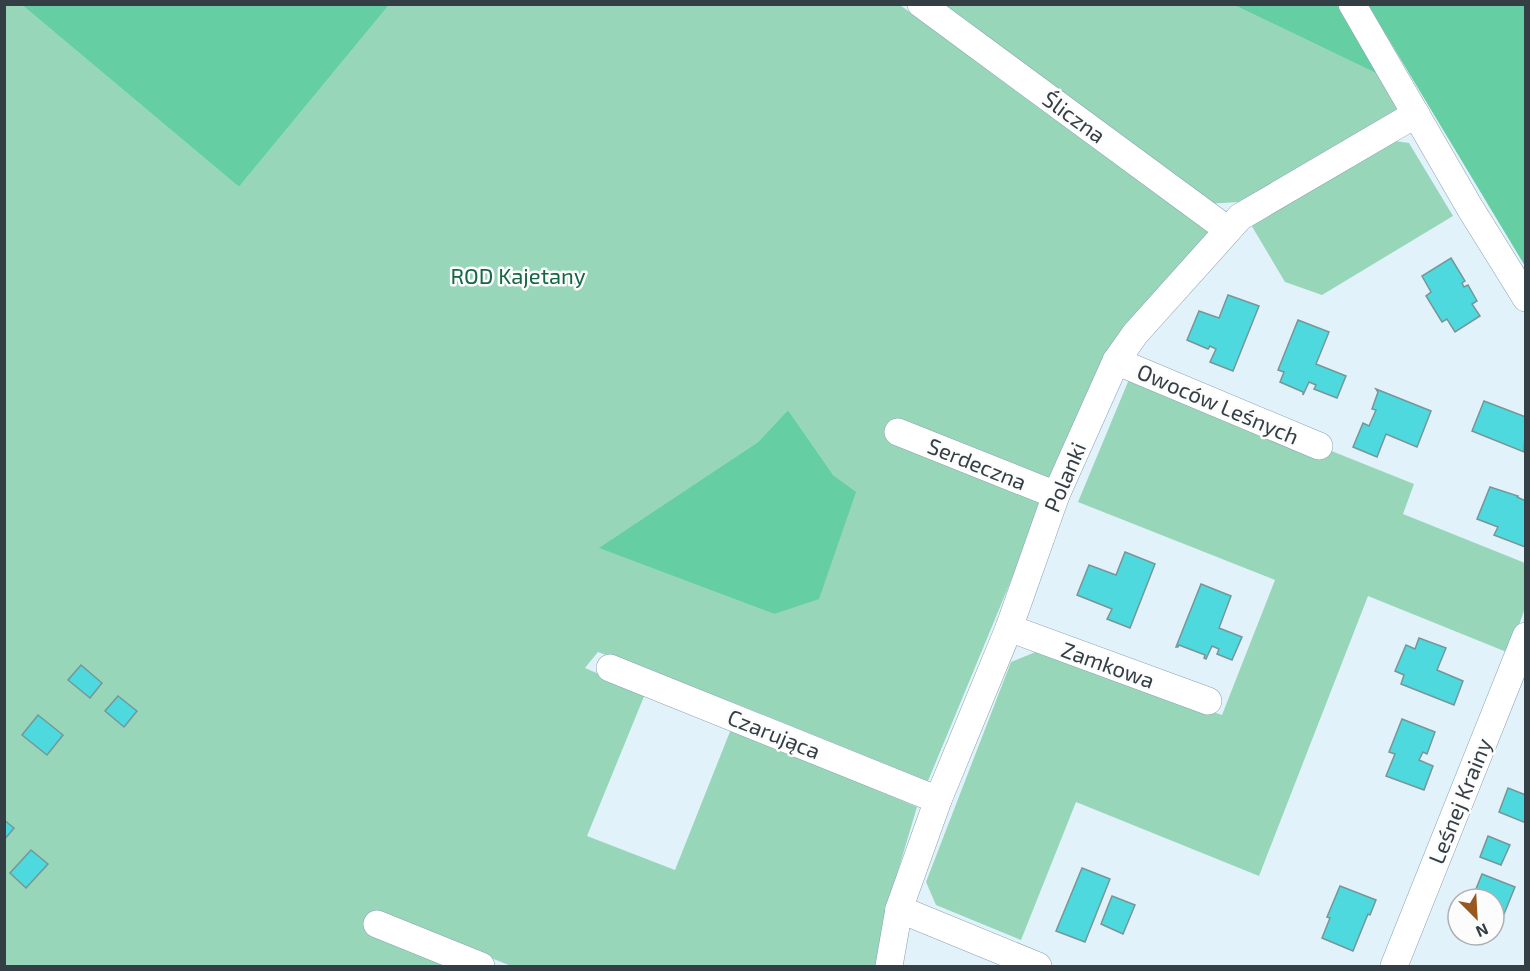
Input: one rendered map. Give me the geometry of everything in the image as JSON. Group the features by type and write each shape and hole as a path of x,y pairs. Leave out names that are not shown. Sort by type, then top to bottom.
{"street":[{"name":"Śliczna","path":"921,4 1228,230"},
{"path":"1352,4 1526,298"},
{"name":"Polanki","path":"889,966 899,909 938,800 1009,628 1056,495 1116,361 1135,333 1240,217 1416,114"},
{"name":"Owoców Leśnych","path":"1116,361 1319,446"},
{"name":"Serdeczna","path":"897,432 1056,495"},
{"name":"Zamkowa","path":"1009,628 1208,701"},
{"name":"Leśnej Krainy","path":"1394,966 1526,636"},
{"name":"Czarująca","path":"610,668 938,800"},
{"path":"899,909 1038,966"},
{"path":"377,924 481,966"}],"green space":[{"name":"ROD Kajetany","path":"5,5 22,5 239,187 389,5 900,5 1210,233 1052,482 899,420 891,443 1043,503 928,781 737,704 598,652 585,668 645,694 587,836 675,870 731,729 917,807 883,921 877,966 511,966 375,912 365,931 453,966 5,966","holes":["788,410 834,476 774,614 600,548 758,442"]},
{"path":"22,5 389,5 239,187"},
{"path":"940,5 1234,5 1386,78 1404,109 1239,202 1205,204"},
{"path":"1234,5 1343,5 1386,78"},
{"path":"1368,5 1525,5 1525,266"},
{"path":"1387,140 1409,143 1453,216 1322,295 1285,282 1250,223"},
{"path":"1130,377 1329,450 1414,484 1403,514 1525,563 1525,608 1509,653 1368,596 1259,876 1076,802 1021,940 936,905 926,882 1011,662 1038,651 1222,715 1275,580 1078,502"},
{"path":"788,410 834,476 856,492 819,599 774,614 599,548 758,442"}],"building":[{"path":"1451,258 1465,281 1462,283 1464,287 1468,285 1477,301 1472,304 1480,316 1455,332 1447,319 1442,322 1426,296 1431,292 1422,276"},
{"path":"1228,295 1259,306 1233,371 1210,362 1216,349 1210,346 1208,349 1187,340 1199,311 1219,318"},
{"path":"1298,320 1329,332 1316,364 1346,376 1337,398 1314,389 1316,385 1309,382 1303,395 1303,392 1280,382 1284,372 1278,370"},
{"path":"1376,389 1431,411 1417,447 1386,434 1377,457 1353,447 1363,423 1369,426 1376,410 1372,409 1378,392"},
{"path":"1484,401 1526,417 1524,452 1472,431"},
{"path":"1490,487 1526,501 1525,547 1494,535 1498,527 1477,519"},
{"path":"1125,552 1155,564 1130,628 1107,619 1112,609 1077,595 1089,565 1116,575"},
{"path":"1201,584 1231,596 1219,628 1242,637 1232,660 1217,654 1219,649 1212,646 1206,659 1205,655 1179,645 1176,647"},
{"path":"1419,638 1446,648 1437,670 1463,681 1454,705 1401,684 1404,675 1395,671 1406,645 1415,649"},
{"path":"81,665 102,683 90,698 68,680"},
{"path":"118,696 137,711 124,727 105,711"},
{"path":"38,715 63,735 47,755 22,735"},
{"path":"1402,719 1435,732 1427,754 1423,752 1419,760 1433,766 1424,790 1386,776 1395,754 1389,752"},
{"path":"1508,788 1526,795 1526,823 1499,812"},
{"path":"4,820 14,828 4,840"},
{"path":"1488,836 1510,845 1501,865 1480,857"},
{"path":"31,850 48,864 26,888 10,873"},
{"path":"1082,868 1110,879 1085,942 1056,931"},
{"path":"1482,874 1515,887 1506,909 1506,887 1477,887"},
{"path":"1340,886 1376,900 1353,951 1322,938 1330,918 1327,917"},
{"path":"1112,896 1135,905 1123,934 1101,924"}]}
